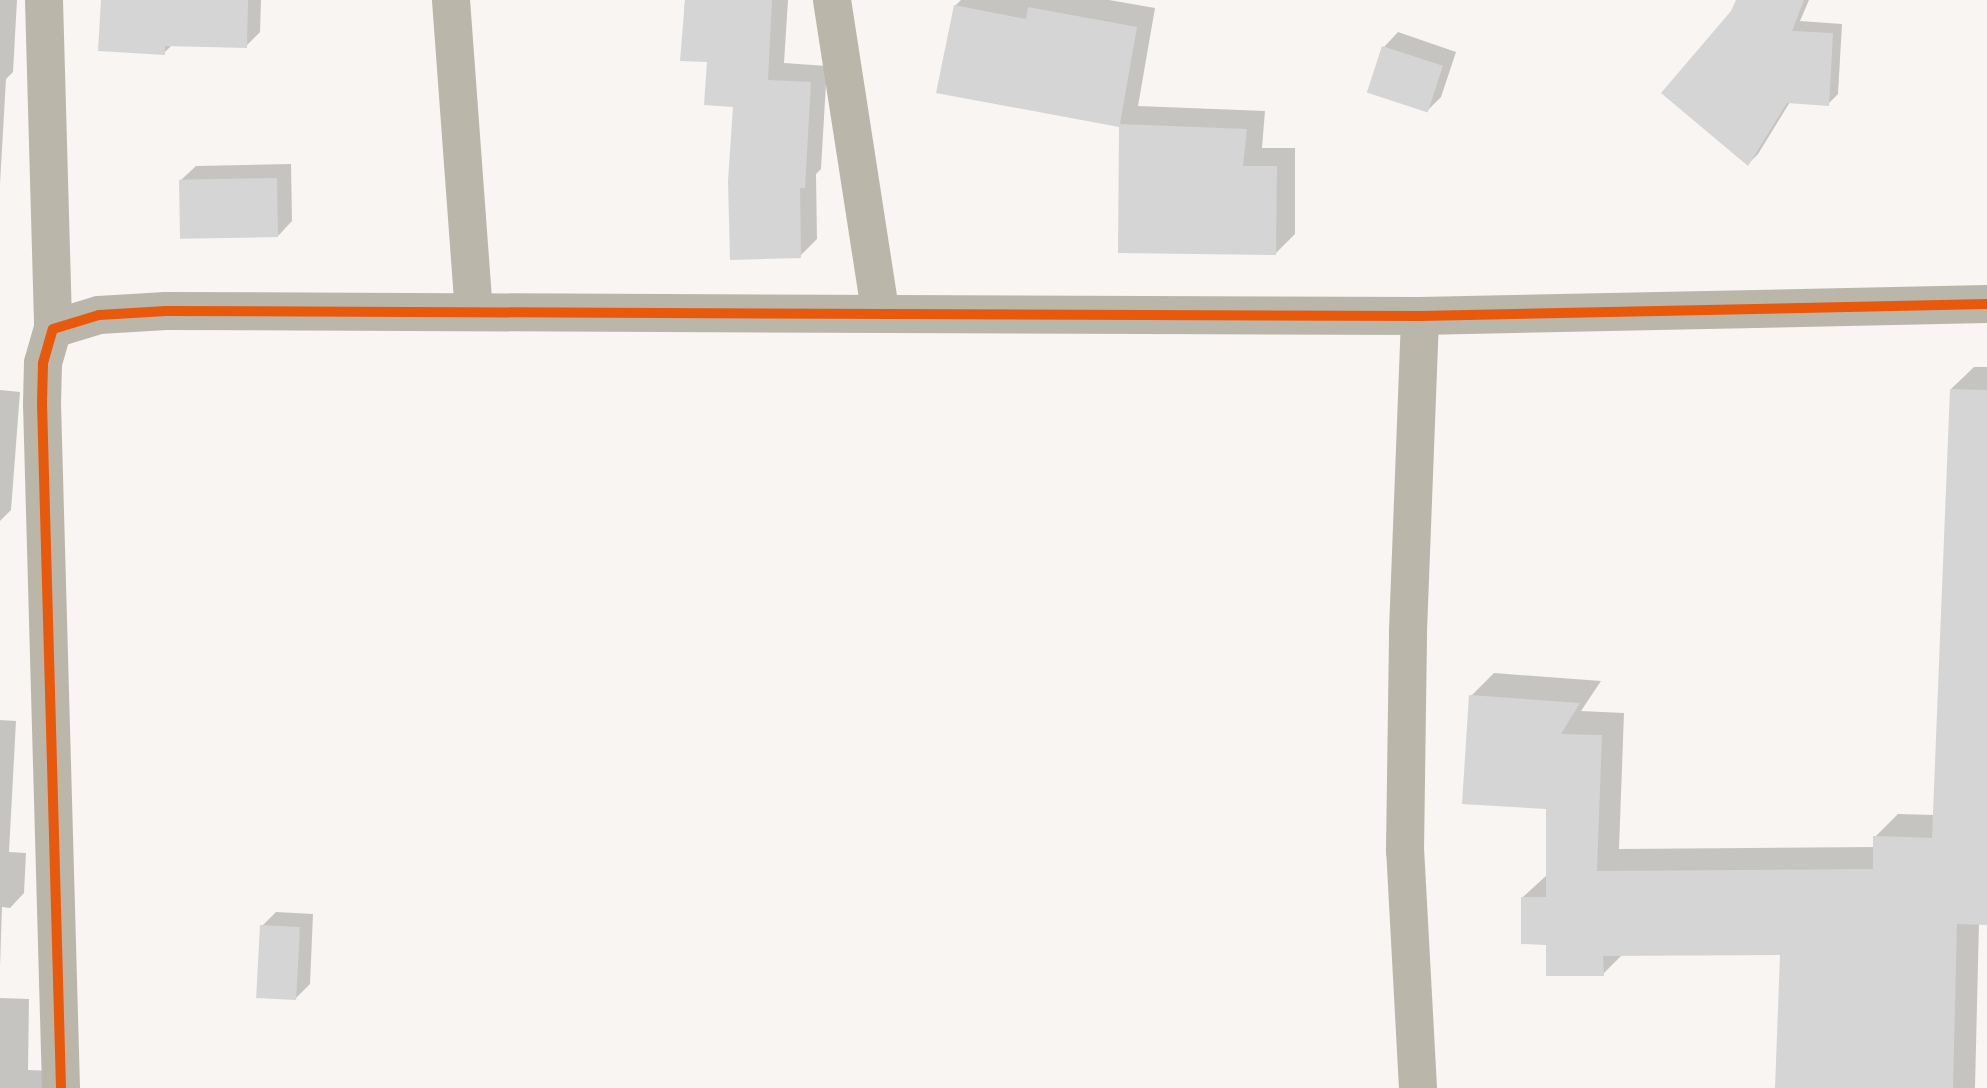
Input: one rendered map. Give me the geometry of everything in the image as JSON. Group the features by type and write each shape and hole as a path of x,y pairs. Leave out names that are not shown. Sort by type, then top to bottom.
{"street":[{"path":"44,0 53,329 43,363 42,404 61,1088"},
{"path":"451,0 474,311"},
{"path":"832,0 880,311"},
{"path":"53,329 99,315 166,311 880,311 1420,316 1987,304"},
{"path":"1419,1088 1405,851 1408,631 1420,316"}],"building":[{"path":"101,0 248,0 247,48 165,46 165,55 98,51"},
{"path":"685,0 772,0 768,80 811,82 805,188 800,188 801,258 730,260 728,181 733,107 704,105 707,62 680,61"},
{"path":"1736,0 1804,0 1792,31 1833,33 1829,106 1787,103 1748,166 1661,93 1731,11"},
{"path":"954,5 1026,19 1028,7 1137,27 1120,124 1247,129 1243,166 1277,166 1276,255 1118,253 1119,127 936,93"},
{"path":"1382,46 1443,66 1428,112 1367,93"},
{"path":"277,178 278,237 180,239 179,180"},
{"path":"1950,389 1987,390 1987,925 1957,924 1953,1088 1775,1088 1780,955 1603,956 1604,976 1546,976 1546,945 1521,944 1521,897 1546,897 1546,809 1462,804 1469,695 1580,703 1561,734 1602,735 1597,871 1873,869 1873,836 1932,838"},
{"path":"260,925 300,927 296,1000 256,998"}],"cycle path":[{"path":"61,1088 42,404 43,363 53,329 99,315 166,311 1420,316 1987,304"}]}
